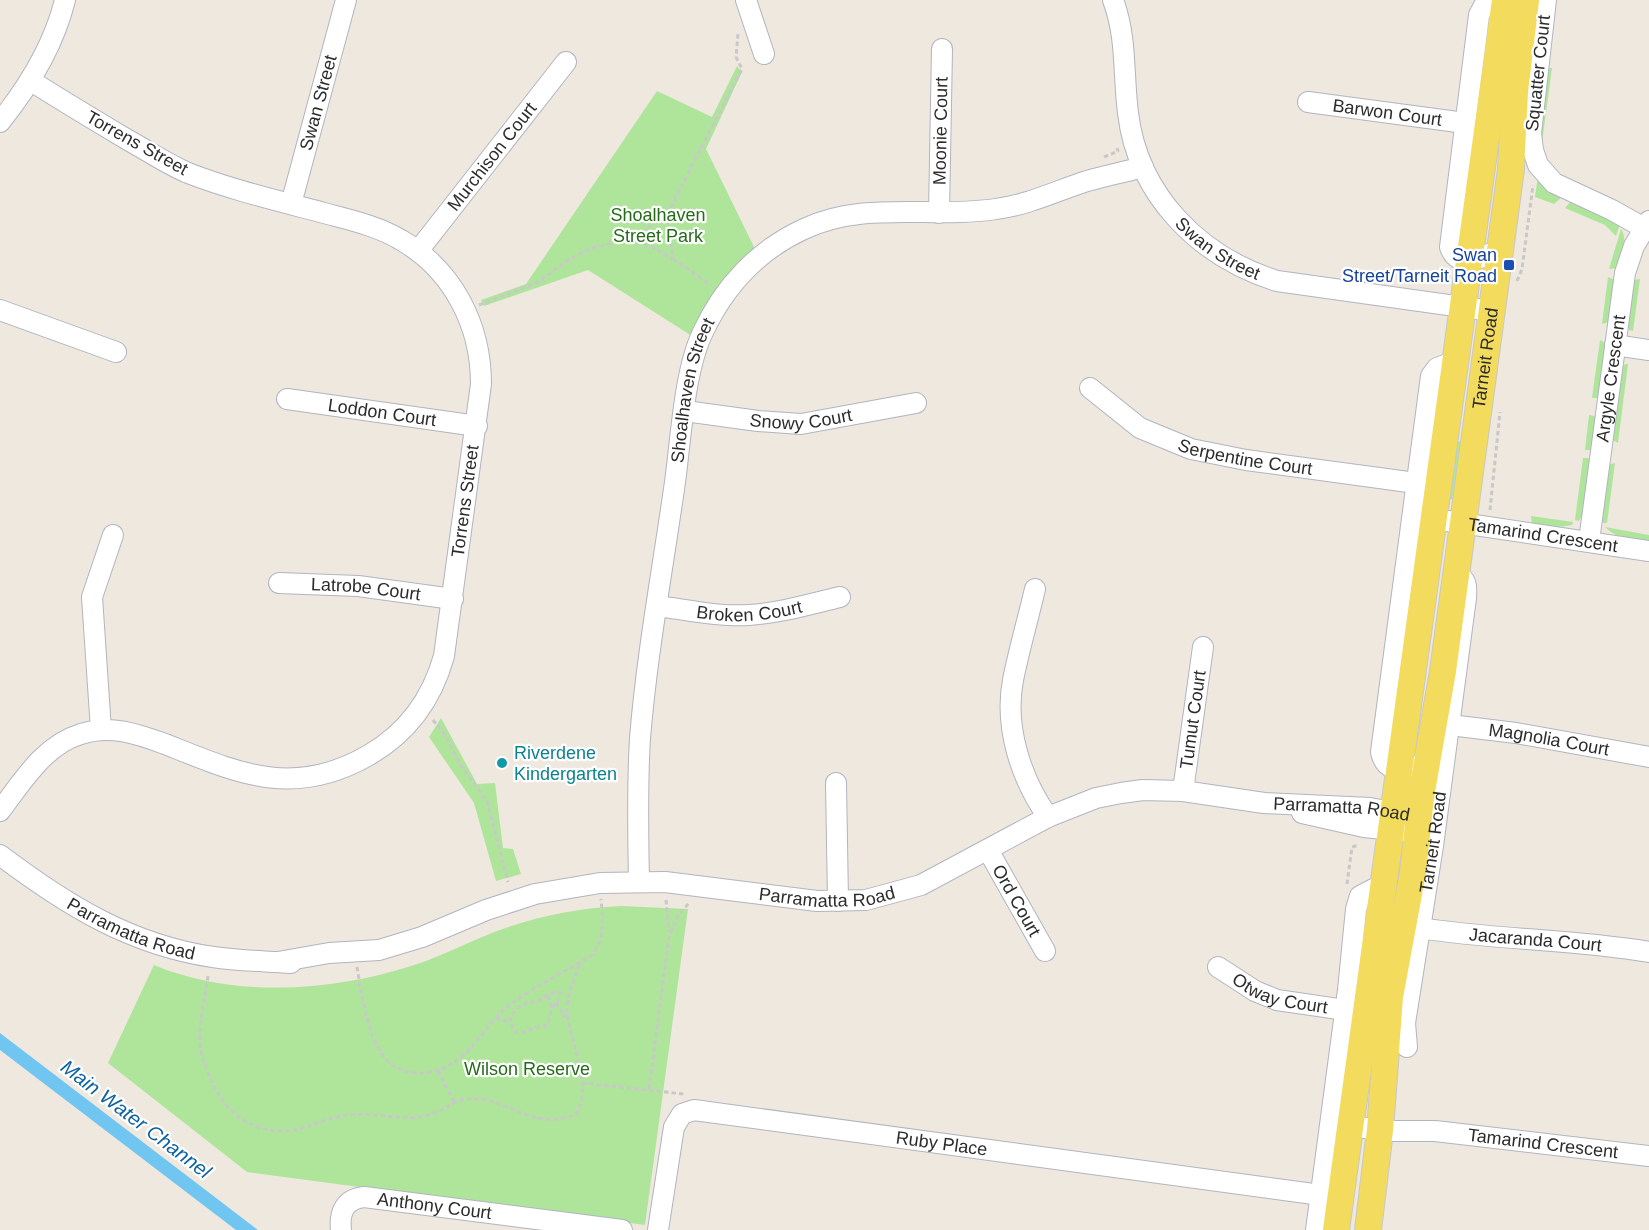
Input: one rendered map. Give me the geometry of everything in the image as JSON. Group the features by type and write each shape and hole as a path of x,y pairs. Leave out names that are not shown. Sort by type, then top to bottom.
{"main road":[{"name":"Tarneit Road","path":"1368,1230 1381,1124 1400,1035 1390,997 1413,872 1400,769 1505,0"},
{"name":"Tarneit Road","path":"1336,1230 1385,883 1427,756 1443,671 1511,169 1515,92 1526,0"},
{"path":"1428,569 1455,573"}],"street":[{"path":"0,122 31,81 50,42 65,0"},
{"name":"Swan Street","path":"291,204 346,0"},
{"path":"746,0 764,54"},
{"name":"Swan Street","path":"1113,0 1123,40 1128,113 1140,159 1163,202 1182,226 1210,249 1243,269 1277,281 1491,311"},
{"path":"1487,0 1479,15 1450,248 1457,258 1469,261 1477,260 1499,249"},
{"name":"Squatter Court","path":"1546,0 1531,121 1532,144 1537,160 1547,177 1554,183 1646,225"},
{"name":"Moonie Court","path":"939,213 942,49"},
{"name":"Murchison Court","path":"418,251 566,62"},
{"name":"Torrens Street","path":"0,812 45,755 81,733 113,730 135,734 228,769 277,779 313,777 345,767 370,755 405,729 434,686 442,664 481,397 481,365 473,326 466,310 444,275 418,251 382,231 205,178 176,167 31,81"},
{"name":"Barwon Court","path":"1308,102 1465,123"},
{"name":"Shoalhaven Street","path":"639,881 640,740 685,411 693,363 702,335 730,287 744,270 781,241 805,228 849,214 875,211 939,213 1021,205 1140,159"},
{"name":"Argyle Crescent","path":"1589,541 1625,273 1634,246 1646,225"},
{"path":"0,310 116,352"},
{"path":"1615,345 1649,350"},
{"name":"Tarneit Road","path":"1400,769 1386,765 1381,752 1416,483 1431,376 1437,368 1456,361"},
{"name":"Serpentine Court","path":"1090,388 1140,428 1191,449 1246,460 1416,483"},
{"name":"Loddon Court","path":"286,399 477,426"},
{"name":"Snowy Court","path":"685,411 758,421 801,424 916,403"},
{"name":"Tamarind Crescent","path":"1434,519 1649,551"},
{"path":"101,730 92,597 113,535"},
{"name":"Tarneit Road","path":"1400,1035 1420,928 1450,725 1467,585 1461,576 1455,573"},
{"name":"Latrobe Court","path":"279,584 350,585 453,598"},
{"path":"1035,589 1013,682 1011,712 1017,753 1036,801 1048,817"},
{"name":"Broken Court","path":"657,606 749,615 776,612 840,597"},
{"name":"Tumut Court","path":"1183,791 1203,647"},
{"name":"Magnolia Court","path":"1450,725 1516,733 1649,757"},
{"path":"1400,769 1411,767 1427,756"},
{"path":"836,783 838,902"},
{"name":"Parramatta Road","path":"278,962 329,952 379,950 422,938 486,910 526,897 558,889 600,883 665,882 793,899 838,902 866,900 921,885 1048,817 1096,798 1121,793 1183,791 1264,803 1338,822 1405,822"},
{"name":"Ord Court","path":"988,850 1045,951"},
{"name":"Parramatta Road","path":"0,855 68,903 129,934 167,946 211,957 327,966 356,963 379,950"},
{"path":"1316,1230 1358,900 1360,896 1385,883"},
{"name":"Jacaranda Court","path":"1420,928 1503,938 1602,945 1649,952"},
{"name":"Otway Court","path":"1218,967 1255,991 1277,1000 1345,1010"},
{"name":"Ruby Place","path":"658,1230 674,1127 682,1114 694,1110 1321,1195"},
{"name":"Tamarind Crescent","path":"1351,1121 1381,1124 1406,1122 1435,1131 1649,1156"},
{"name":"Anthony Court","path":"341,1230 341,1220 346,1204 356,1198 364,1197 622,1230"}],"path":[{"path":"466,310 538,282 587,250 627,240 643,233 668,214 742,69 736,57 737,32"},
{"path":"627,240 652,248 673,259 668,214"},
{"path":"432,719 448,739 461,766 487,801 508,882"},
{"path":"649,1089 669,937 665,882"},
{"path":"356,963 369,1023 380,1053 407,1072 422,1074 438,1071 456,1062 496,1016 522,996 592,955 602,937 600,883"},
{"path":"669,937 685,906 705,886"},
{"path":"208,976 200,1034 201,1052 210,1078 225,1106 238,1116 268,1130 284,1131 350,1115 419,1117 435,1113 454,1102 469,1099 483,1100 539,1119 557,1119 576,1114 581,1107 583,1097 576,1046 568,1016 570,990 580,962"},
{"path":"560,992 545,1026 532,1028 525,1032 515,1032 510,1021 512,1014 523,1004 548,996 551,993 560,992"},
{"path":"548,996 552,1008"},
{"path":"556,1003 563,1012 563,1016 568,1016"},
{"path":"496,1016 500,1020 510,1021"},
{"path":"438,1071 454,1102"}],"green space":[{"name":"Shoalhaven Street Park","path":"737,66 742,72 706,149 755,249 727,278 692,336 588,270 484,306 481,300 526,284 657,91 712,117"},
{"path":"1547,68 1552,68 1541,150 1537,144"},
{"path":"1538,176 1563,196 1554,204 1535,197"},
{"path":"1572,200 1620,224 1616,236 1605,225 1565,208"},
{"path":"1621,229 1624,238 1622,253 1617,268 1609,269"},
{"path":"1608,277 1615,280 1610,322 1602,324"},
{"path":"1640,279 1633,331 1629,330 1627,321 1633,280"},
{"path":"1600,340 1607,344 1599,398 1592,398"},
{"path":"1628,364 1618,443 1611,439 1621,369"},
{"path":"1589,415 1597,419 1592,450 1585,450"},
{"path":"1452,441 1464,442 1457,500 1448,499"},
{"path":"1583,458 1588,458 1591,462 1584,511 1579,521 1575,520"},
{"path":"1615,463 1607,523 1603,523 1607,465"},
{"path":"1531,516 1573,522 1572,525 1559,527 1532,524"},
{"path":"1605,527 1649,535 1649,541 1620,536"},
{"path":"441,718 477,784 495,783 503,848 513,849 521,874 496,881 474,803 429,737"},
{"name":"Wilson Reserve","path":"621,906 688,909 645,1225 247,1172 108,1063 154,965 186,976 254,987 325,985 394,971 426,961 527,921 574,911"}],"water":[{"path":"0,1033 258,1230 236,1230 0,1050"}],"place":[{"name":"Swan Street/Tarneit Road","path":"1509,265"},
{"name":"Riverdene Kindergarten","path":"502,763"}],"water label":[{"name":"Main Water Channel","path":"136,1119"}]}
